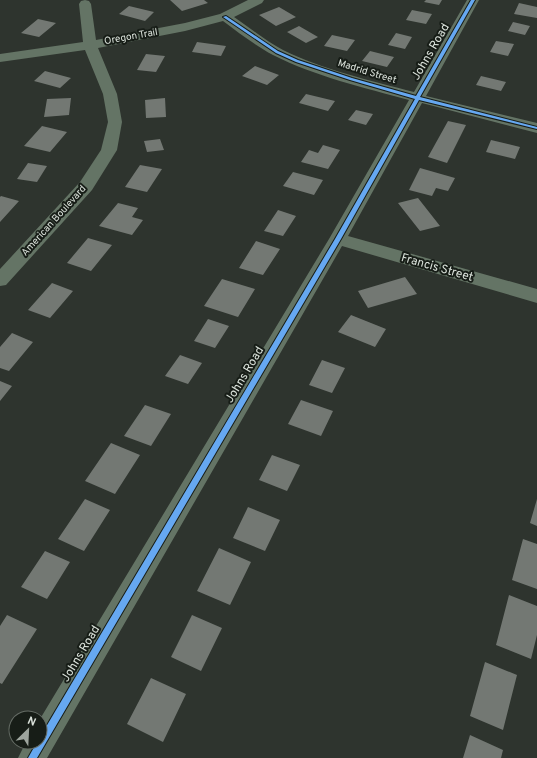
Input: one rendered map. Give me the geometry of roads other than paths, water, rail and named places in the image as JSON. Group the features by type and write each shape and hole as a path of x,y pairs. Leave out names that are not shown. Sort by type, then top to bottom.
{"street":[{"name":"Oregon Trail","path":"0,58 90,45 185,27 225,17 258,0"},
{"name":"Johns Road","path":"32,758 338,239 474,0"},
{"name":"American Boulevard","path":"0,280 86,186 109,150 115,122 110,94 90,45 85,4"},
{"name":"Madrid Street","path":"225,17 277,52 297,61 351,79 418,98 537,128"},
{"name":"Francis Street","path":"338,239 537,296"}]}
